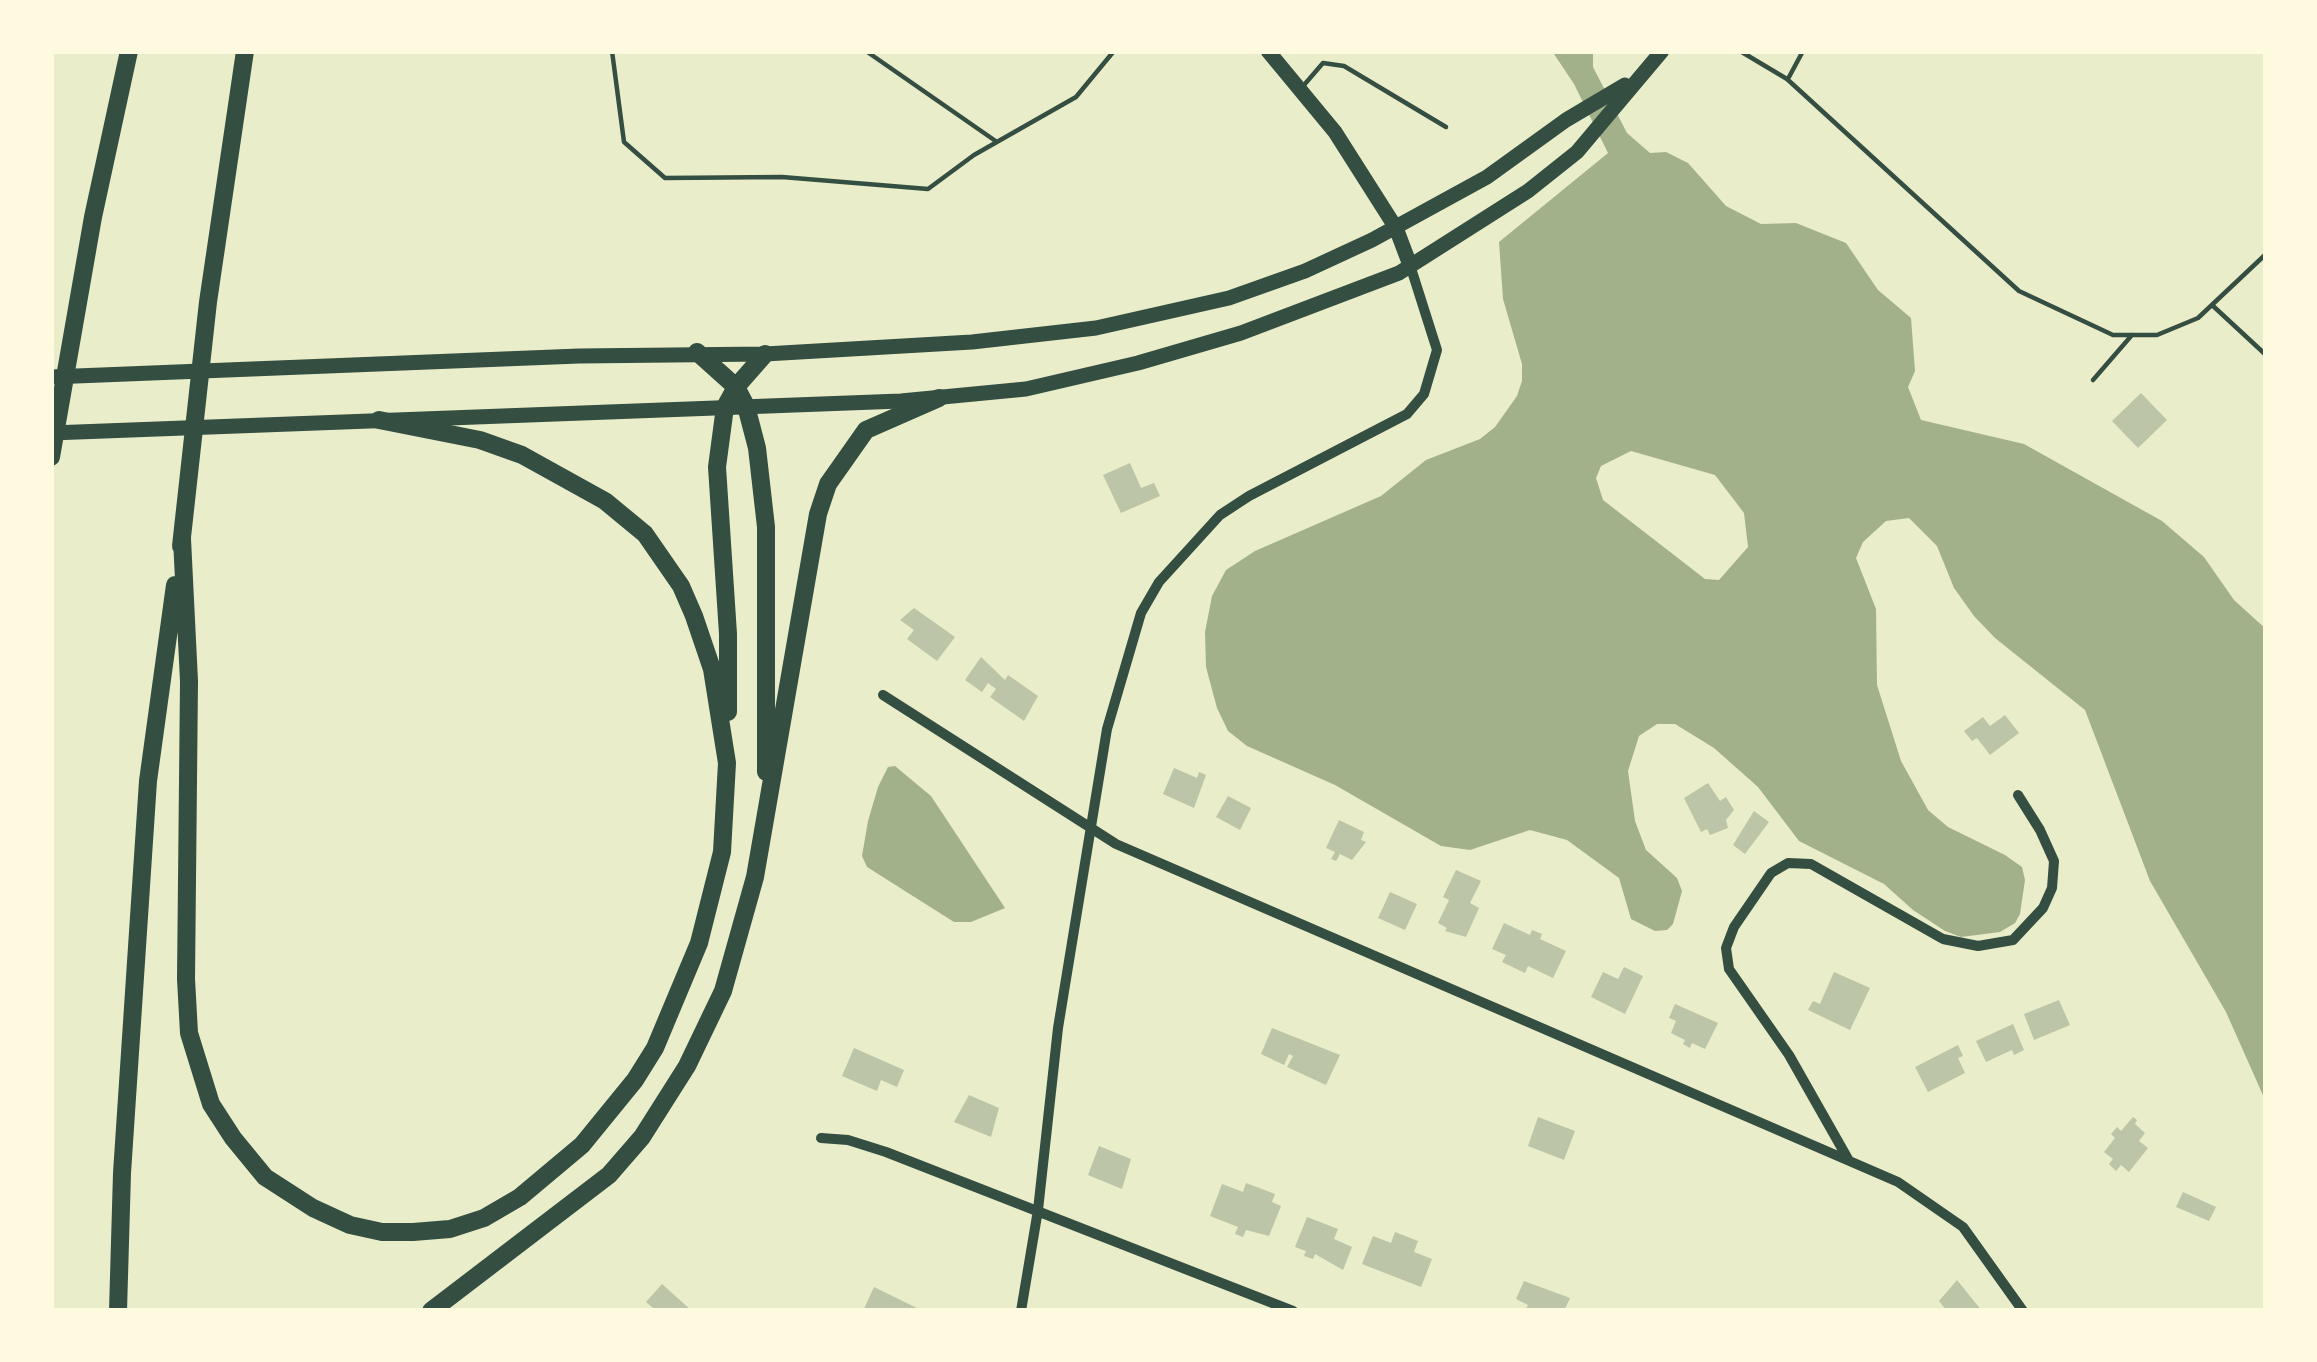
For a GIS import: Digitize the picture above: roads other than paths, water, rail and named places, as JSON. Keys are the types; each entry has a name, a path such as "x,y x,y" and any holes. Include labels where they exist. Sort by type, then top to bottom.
{"highway":[{"path":"51,457 129,51"},
{"path":"245,51 183,511 189,681 186,979 189,1034 212,1104 254,1167 279,1189 350,1225 382,1232 450,1229 484,1218 559,1166 610,1114 655,1048 699,943 722,852 728,634 717,467 724,407 765,354"},
{"path":"697,352 736,387 746,406 760,466 766,527 766,772 761,836"},
{"path":"431,1311 583,1197 642,1137 673,1091 714,1012 742,927 794,665 818,514 828,484 866,430 939,398"},
{"path":"379,420 480,440 522,455 605,500 636,525 681,586 694,616 712,669 727,763"},
{"path":"118,1311 122,1173 148,781 182,539"}],"main road":[{"path":"1268,51 1335,132 1396,228 1410,266"},
{"path":"51,433 939,398 1026,388 1138,363 1258,326 1410,266 1528,191 1576,152 1662,51"},
{"path":"51,377 697,352 765,354 972,342 1096,328 1229,298 1305,271 1487,177 1566,120 1639,77"}],"street":[{"path":"1021,1311 1038,1210 1058,1028 1092,828 1112,712 1141,613 1160,582 1220,515 1407,414 1424,394 1437,350 1410,266"},
{"path":"883,694 1116,844 1914,1190 1963,1227 2023,1311"},
{"path":"1848,1160 1789,1055 1729,969 1726,948 1734,927 1771,873 1788,863 1811,864 1943,939 1978,946 2013,940 2043,908 2052,888 2054,861 2018,796"},
{"path":"820,1138 848,1139 1293,1311"}],"lane":[{"path":"612,51 624,142 665,178 782,177 928,189 1076,97 1114,51"},
{"path":"866,51 997,142"},
{"path":"1740,51 1787,79 2019,291 2113,335 2157,335 2198,318 2266,254"},
{"path":"1787,79 1804,51"},
{"path":"1300,89 1323,63 1344,66 1446,127"},
{"path":"2212,305 2266,355"},
{"path":"2093,380 2132,335"}]}
